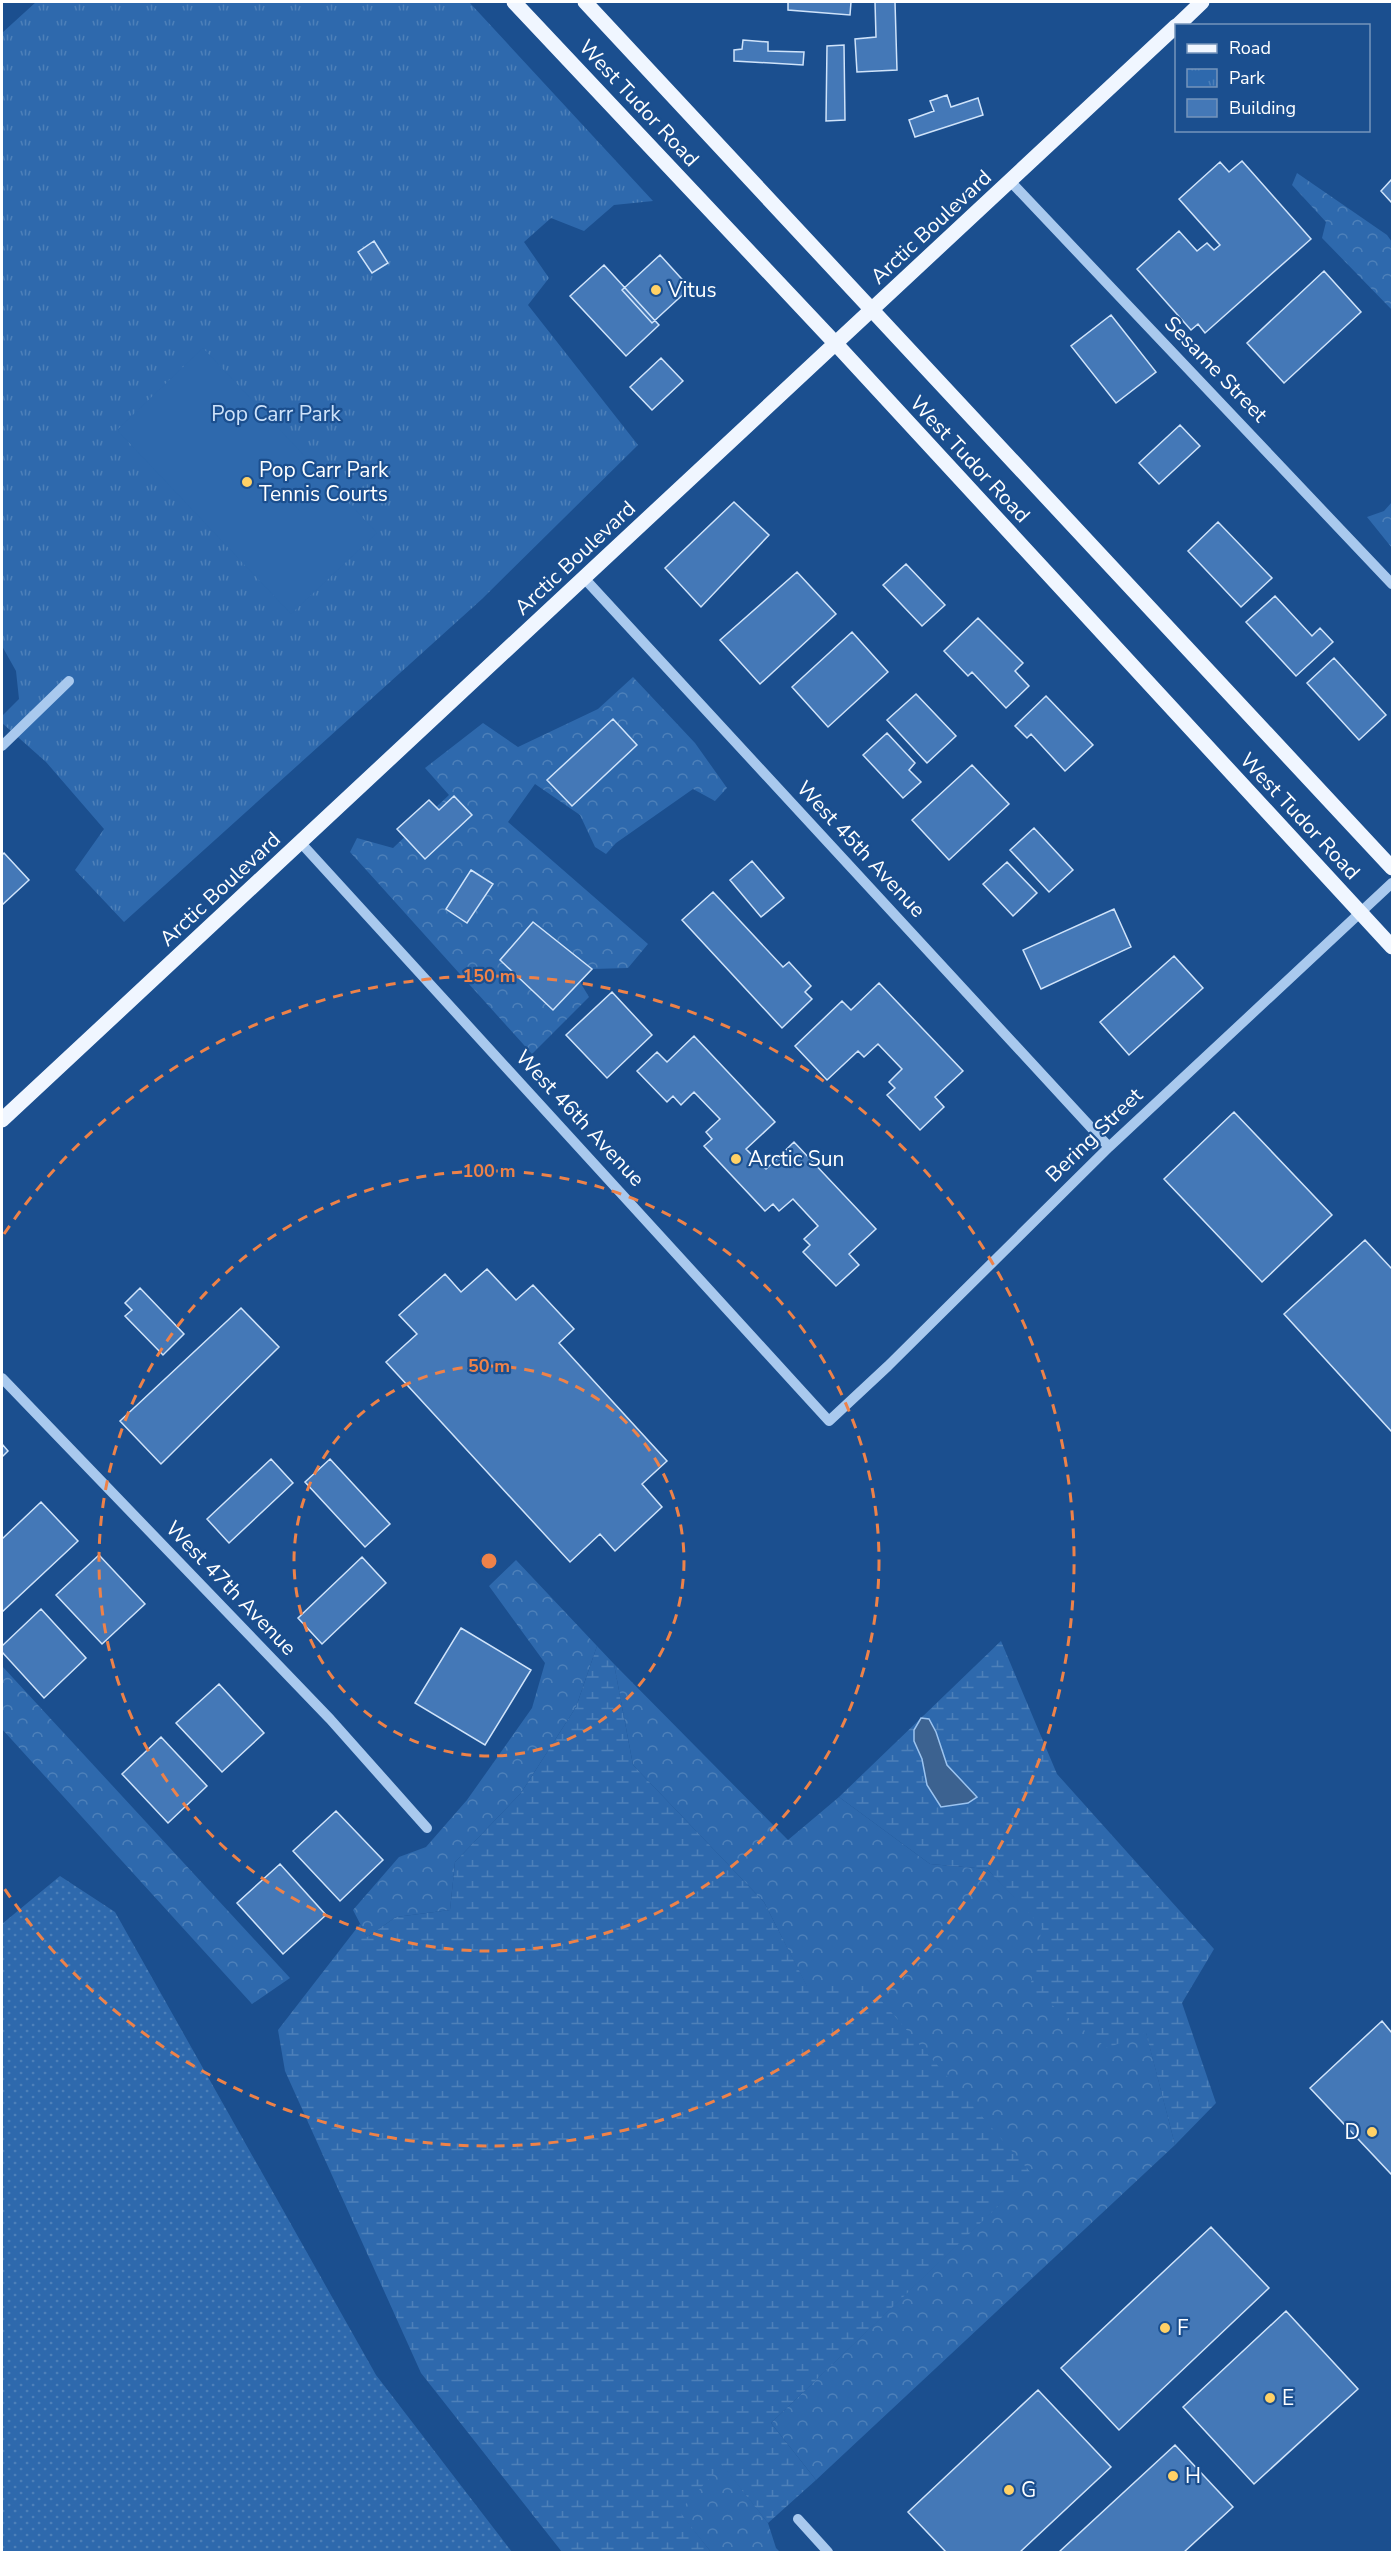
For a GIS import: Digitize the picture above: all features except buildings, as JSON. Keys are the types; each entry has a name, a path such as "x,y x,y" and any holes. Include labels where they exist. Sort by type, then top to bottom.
{"main road":[{"name":"West Tudor Road","path":"514,2 836,344 1392,947"},
{"name":"West Tudor Road","path":"585,2 1392,868"},
{"name":"Arctic Boulevard","path":"1179,24 1202,2"},
{"name":"Arctic Boulevard","path":"2,1120 1175,28"}],"street":[{"name":"Sesame Street","path":"1011,182 1392,584"},
{"name":"West 45th Avenue","path":"584,578 1109,1146"},
{"path":"2,746 69,681"},
{"name":"West 46th Avenue","path":"301,843 829,1421"},
{"name":"Bering Street","path":"829,1421 888,1366 1109,1146 1392,883"},
{"name":"West 47th Avenue","path":"2,1378 330,1719 428,1828"},
{"path":"798,2518 828,2553"}],"green space":[{"name":"Pop Carr Park","path":"36,2 469,2 653,201 614,205 584,231 551,218 524,242 549,278 528,305 638,445 482,599 124,922 75,870 104,829 46,762 2,723 2,716 19,699 16,671 2,646 2,33"},
{"path":"1297,173 1387,235 1392,242 1392,310 1322,238 1326,222 1292,185"},
{"name":"Pop Carr Park Tennis Courts","path":"203,348 377,533 291,614 117,430"},
{"path":"1392,502 1392,548 1367,517 1384,511"},
{"path":"633,677 695,743 727,788 715,801 693,789 616,843 606,854 595,847 580,815 535,784 508,822 648,944 628,968 592,969 580,982 589,997 532,1054 350,852 357,838 393,848 449,795 425,768 483,723 518,747 598,709"},
{"path":"516,1560 597,1646 576,1707 521,1793 455,1862 450,1910 396,1917 367,1937 353,1910 399,1857 426,1847 467,1800 532,1708 545,1663 489,1586"},
{"path":"1001,1641 1057,1774 1214,1949 1182,2003 1216,2103 1175,2145 1146,2033 1107,2048 1030,1988 1042,1927 987,1869 930,1864 839,1797"},
{"path":"597,1646 614,1664 633,1765 764,1902 807,1986 865,1982 1032,2174 771,2423 816,2480 768,2523 722,2465 679,2511 711,2552 562,2552 421,2373 285,2071 278,2030 360,1924 367,1937 396,1917 450,1910 455,1862 521,1793 576,1707"},
{"path":"614,1664 788,1840 839,1797 930,1864 987,1869 1146,2032 1175,2145 816,2480 771,2423 1031,2174 807,1987 764,1902 633,1765"},
{"path":"2,1666 290,1978 252,2004 2,1729"},
{"path":"60,1876 115,1912 376,2375 512,2552 2,2552 2,1924"},
{"path":"722,2464 768,2523 776,2548 780,2552 711,2552 678,2511"}],"shaded area":[{"path":"921,1718 929,1719 947,1765 977,1797 968,1803 941,1807 927,1785 922,1759 914,1741 914,1730"}],"place":[{"name":"Vitus","path":"656,290"},
{"name":"Pop Carr Park Tennis Courts","path":"247,482"},
{"name":"Arctic Sun","path":"736,1159"},
{"name":"D","path":"1372,2132"},
{"name":"F","path":"1165,2328"},
{"name":"E","path":"1270,2398"},
{"name":"H","path":"1173,2476"},
{"name":"G","path":"1009,2490"}]}
